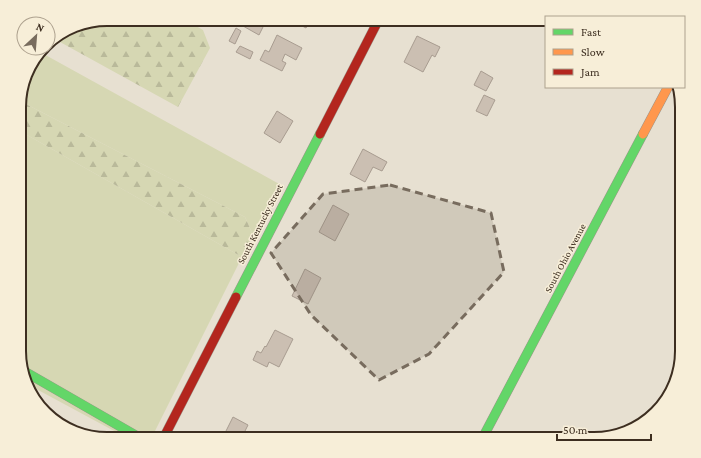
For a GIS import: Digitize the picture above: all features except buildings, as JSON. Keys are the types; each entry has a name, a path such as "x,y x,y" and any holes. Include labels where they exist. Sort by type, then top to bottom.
{"street":[{"name":"South Kentucky Street","path":"167,432 375,26"},
{"name":"South Ohio Avenue","path":"486,432 667,88"},
{"path":"30,374 130,432"}],"highlighted area":[{"path":"390,185 491,213 504,272 429,354 379,380 311,315 271,253 323,194"}],"green space":[{"path":"102,26 196,26 203,30 210,48 178,107 60,42 81,30"},
{"path":"44,56 47,56 281,185 253,235 245,217 26,104 30,81"},
{"path":"26,104 245,217 253,235 242,257 26,134"},
{"path":"26,134 242,257 154,432 116,432 35,388 32,382 26,351"}],"traffic: fast":[{"path":"236,297 320,134"},
{"path":"486,432 643,134"},
{"path":"30,374 130,432"}],"traffic: slow":[{"path":"643,134 667,88"}],"traffic: jam":[{"path":"320,134 375,26"},
{"path":"167,432 236,297"}]}
